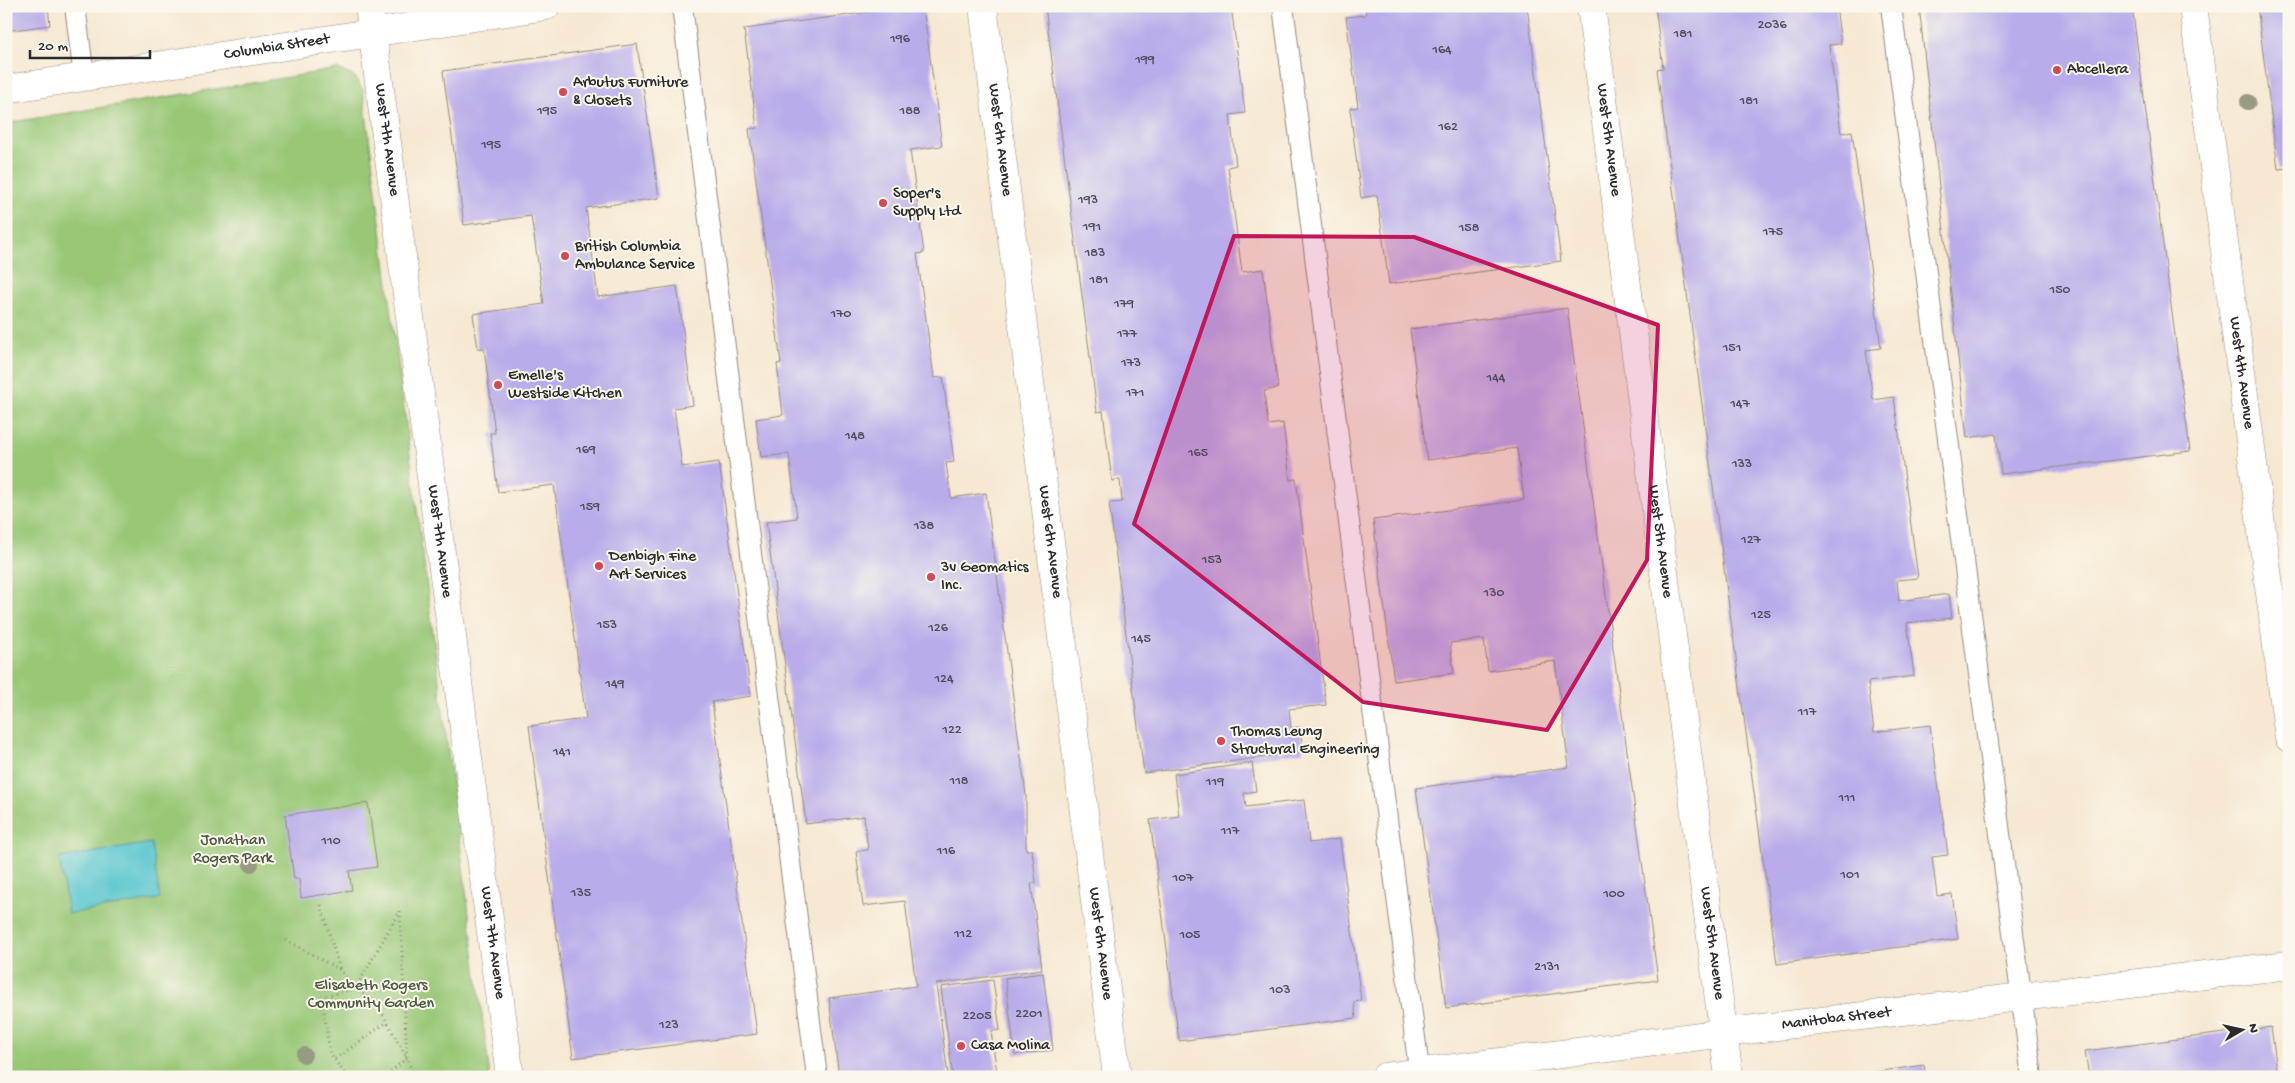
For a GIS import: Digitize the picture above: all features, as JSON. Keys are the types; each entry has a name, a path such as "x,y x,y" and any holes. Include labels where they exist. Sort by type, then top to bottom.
{"street":[{"name":"West 7th Avenue","path":"369,6 510,1077"},
{"name":"Columbia Street","path":"6,88 546,6"},
{"name":"West 6th Avenue","path":"983,6 1117,1077"},
{"name":"West 5th Avenue","path":"1590,6 1728,1077"},
{"name":"West 4th Avenue","path":"2193,6 2289,738"},
{"name":"Manitoba Street","path":"1385,1077 1420,1074 1723,1033 2289,965"}],"lane":[{"path":"75,6 84,77"},
{"path":"682,6 817,1077"},
{"path":"1283,6 1420,1074"},
{"path":"1891,6 2032,1077"}],"path":[{"path":"321,904 340,970 355,989 376,1002 407,1058 414,1077"},
{"path":"347,1077 330,1052 322,996 355,989 400,911 407,1058"},
{"path":"286,940 340,970"},
{"path":"376,1002 405,1001"},
{"path":"335,1059 387,1022"},
{"path":"385,1077 407,1058"}],"highlighted area":[{"path":"1234,236 1414,237 1658,325 1647,560 1547,730 1363,702 1134,524"}],"green space":[{"name":"Jonathan Rogers Park","path":"338,69 355,77 363,90 490,1077 6,1077 6,123"}],"water":[{"path":"151,843 160,899 68,914 59,858"}],"building":[{"path":"6,6 48,6 50,25 6,31"},
{"path":"923,6 942,146 910,150 924,253 917,254 934,378 943,377 954,462 946,463 951,498 986,493 1026,795 1026,850 1032,850 1036,883 1031,883 1042,969 936,984 948,1075 932,1077 839,1077 829,998 916,986 905,901 863,906 856,851 868,850 864,816 806,824 766,522 797,518 789,454 761,457 756,419 783,415 777,364 781,363 749,129 757,128 744,29"},
{"path":"1045,6 1231,6 1245,113 1230,115 1236,165 1228,167 1242,272 1263,269 1278,388 1264,391 1268,425 1283,423 1290,480 1296,479 1326,705 1289,709 1291,728 1300,727 1303,752 1144,773 1109,503 1122,502 1120,480 1112,481 1103,411 1097,412"},
{"path":"1365,6 1527,6 1561,261 1389,284 1377,195 1361,198 1350,108 1358,107 1346,17 1366,15"},
{"path":"1655,6 1836,6 1841,44 1829,45 1841,133 1852,131 1881,348 1866,350 1873,400 1894,397 1918,578 1897,580 1899,601 1949,594 1952,618 1907,623 1914,676 1868,682 1874,732 1930,725 1948,855 1932,857 1937,896 1952,894 1958,939 1777,964 1657,69 1663,68"},
{"path":"1919,6 2132,6 2190,451 2001,474 1996,434 1967,438"},
{"path":"2257,6 2289,6 2289,168 2278,169"},
{"path":"637,44 659,198 586,208 598,297 677,286 693,405 674,408 682,467 719,462 751,696 712,702 757,1034 573,1058 529,726 586,719 554,485 498,492 490,433 495,433 484,348 478,349 473,314 544,304 531,216 464,225 443,71"},
{"path":"1567,308 1658,980 1446,1008 1416,788 1569,767 1555,661 1488,671 1484,639 1450,643 1454,673 1394,681 1373,520 1524,500 1517,448 1427,460 1410,329"},
{"path":"1252,763 1256,791 1244,793 1246,807 1304,800 1309,843 1340,839 1361,1001 1354,1002 1356,1018 1179,1041 1150,820 1179,816 1174,774"},
{"path":"368,803 377,867 349,871 352,890 301,898 299,879 294,879 285,815"},
{"path":"1043,973 1053,1050 1015,1055 1005,978"},
{"path":"993,980 1000,1030 991,1031 997,1073 953,1077 941,987"},
{"path":"2271,1027 2278,1077 2089,1077 2085,1051"},
{"path":"1924,1065 1926,1077 1847,1077 1847,1076"}],"place":[{"name":"Abcellera","path":"2057,70"},
{"name":"Arbutus Furniture & Closets","path":"563,92"},
{"name":"Soper's Supply Ltd","path":"883,203"},
{"name":"British Columbia Ambulance Service","path":"565,256"},
{"name":"Emelle's Westside Kitchen","path":"498,385"},
{"name":"Denbigh Fine Art Services","path":"599,566"},
{"name":"3v Geomatics Inc.","path":"931,577"},
{"name":"Thomas Leung Structural Engineering","path":"1221,741"},
{"name":"Casa Molina","path":"961,1046"}],"park label":[{"name":"Elisabeth Rogers Community Garden","path":"371,995"}]}
